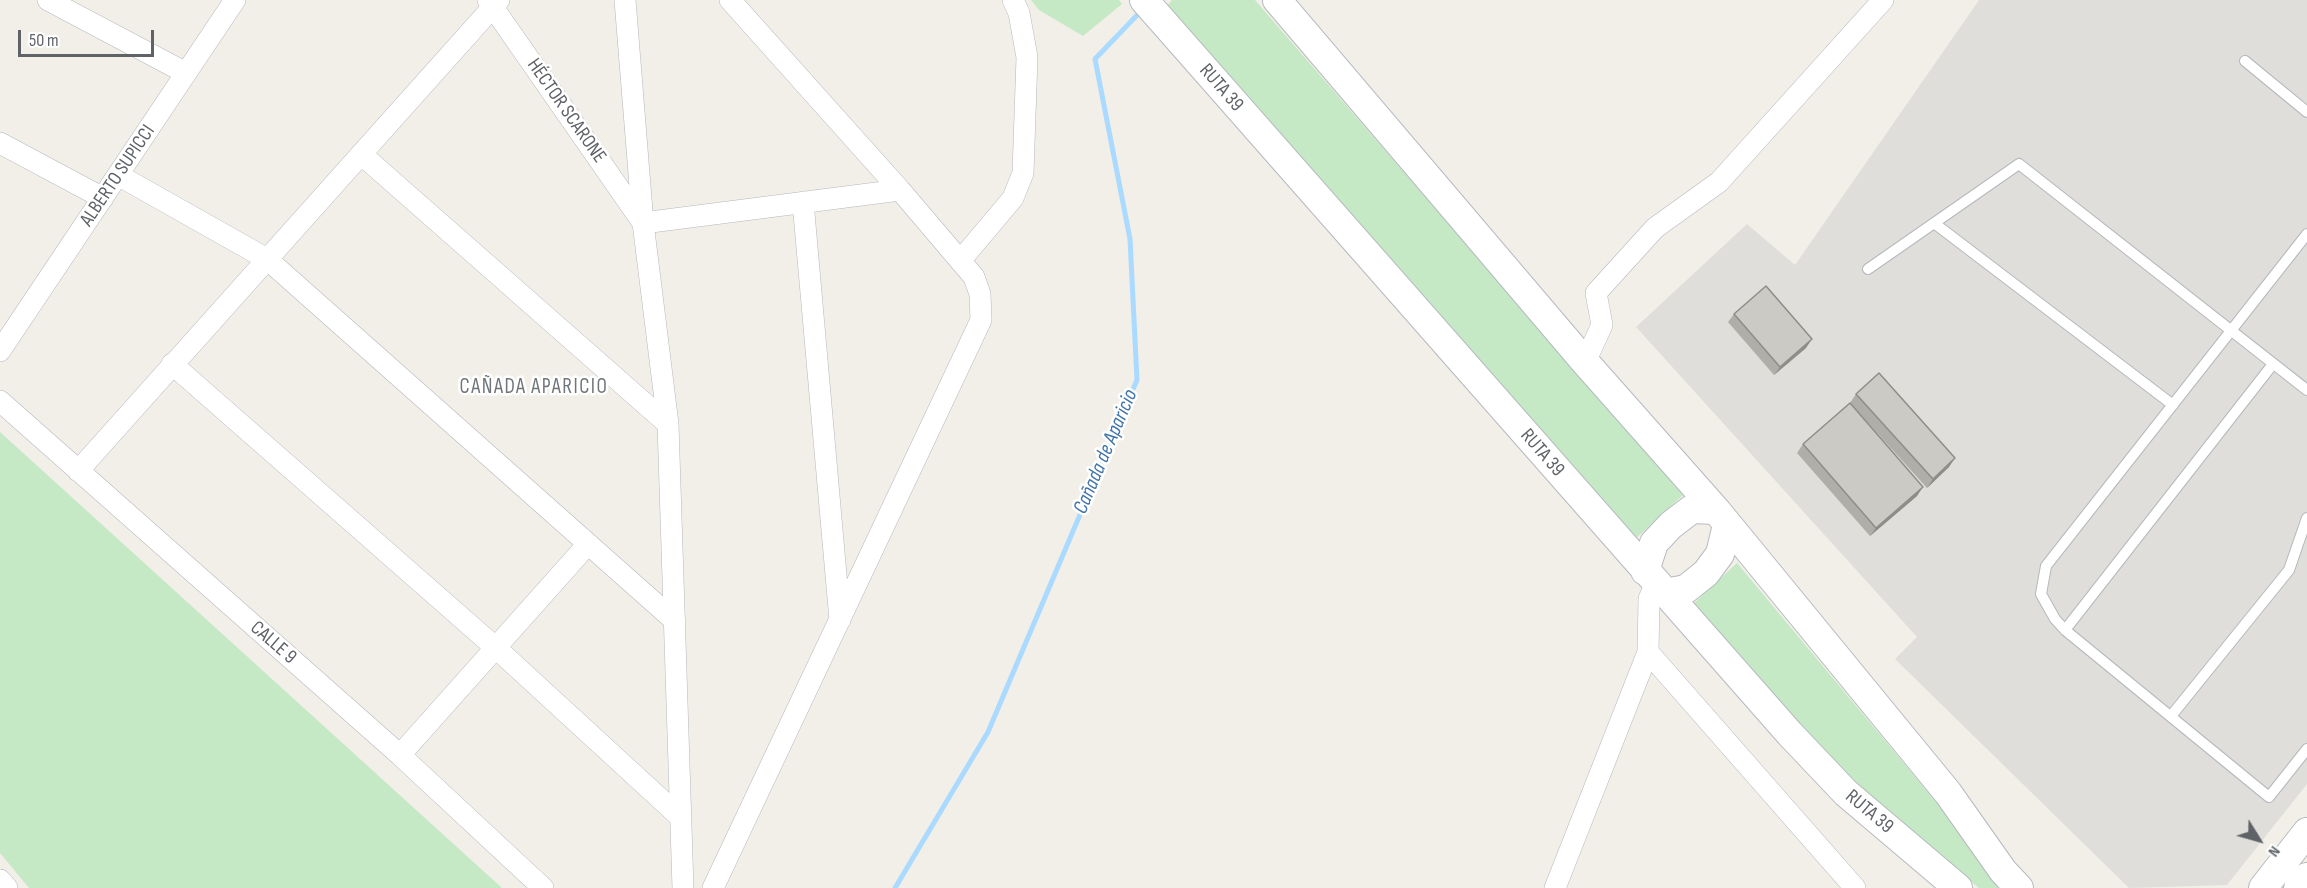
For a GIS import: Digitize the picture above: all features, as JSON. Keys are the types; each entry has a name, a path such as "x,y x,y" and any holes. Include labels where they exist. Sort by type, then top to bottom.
{"main road":[{"name":"RUTA 39","path":"1144,0 1655,582 1846,793 1958,888"},
{"path":"1277,0 1585,362 1721,517 1948,793 2003,871 2019,888"},
{"path":"1692,509 1721,517 1720,554 1706,573 1686,589 1655,582 1654,543 1671,525 1692,509"},
{"path":"2263,888 2307,832"},
{"path":"2298,888 2307,877"}],"street":[{"path":"49,0 186,73"},
{"name":"ALBERTO SUPICCI","path":"0,351 235,0"},
{"path":"625,0 643,224 668,424 683,888"},
{"path":"713,888 981,320 980,294 974,277 900,190 730,0"},
{"path":"960,261 1013,198 1023,173 1027,57 1019,13 1013,0"},
{"path":"1585,362 1602,325 1596,293 1655,228 1719,182 1883,0"},
{"path":"78,471 361,154 493,2"},
{"name":"HÉCTOR SCARONE","path":"493,2 643,224"},
{"path":"0,143 103,198"},
{"path":"361,154 668,424"},
{"path":"118,175 267,259 675,621"},
{"path":"643,224 900,190"},
{"path":"803,202 840,621"},
{"path":"172,364 496,648 679,816"},
{"name":"CALLE 9","path":"0,401 400,755 543,888"},
{"path":"400,755 588,544"},
{"path":"1555,888 1648,652 1649,599 1655,582"},
{"path":"1648,652 1855,888"},
{"path":"0,880 7,888"}],"lane":[{"path":"2245,61 2307,112"},
{"path":"1868,269 2019,164 2307,390"},
{"path":"1934,223 2173,405"},
{"path":"2307,234 2046,566 2041,594 2055,619 2065,630 2269,797 2307,749"},
{"path":"2065,630 2273,364"},
{"path":"2171,716 2289,570 2307,518"}],"shaded area":[{"path":"1979,0 2307,0 2307,784 2227,885 2129,888 1895,659 1917,637 1636,327 1747,224 1795,265"}],"green space":[{"path":"1031,0 1119,0 1122,4 1083,36 1039,10"},
{"path":"1172,0 1255,0 1683,495 1633,541 1167,6"},
{"path":"0,432 502,888 29,888 0,853"},
{"path":"1737,563 1971,844 2003,888 1979,888 1854,784 1690,607"}],"building":[{"path":"1766,286 1812,339 1780,367 1734,314"},
{"path":"1879,373 1955,458 1933,479 1856,394"},
{"path":"1850,403 1923,487 1876,528 1803,444"}],"waterway":[{"name":"Cañada de Aparicio","path":"895,888 988,732 1137,380 1130,239 1095,59 1142,10"}],"district":[{"name":"CAÑADA APARICIO","path":"534,388"}]}
